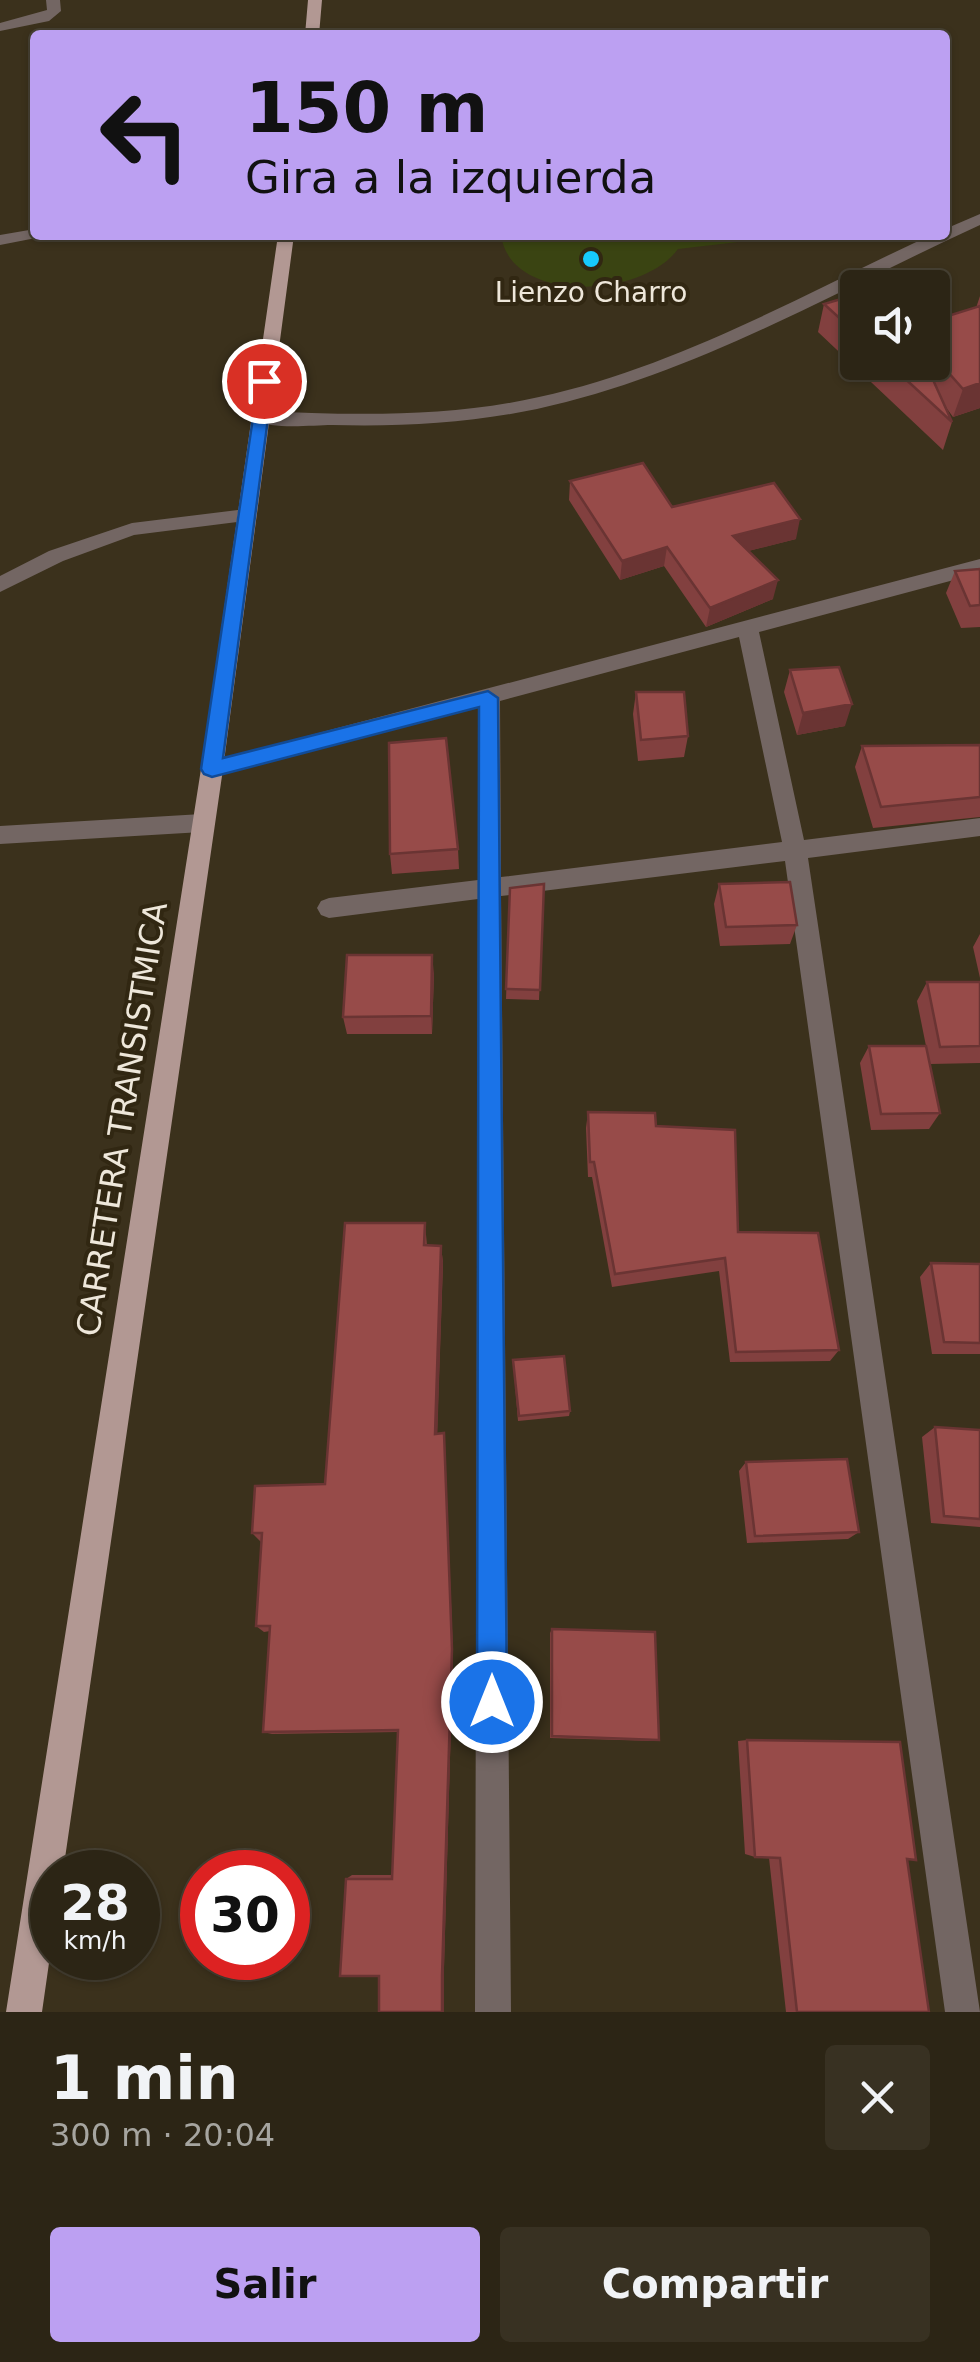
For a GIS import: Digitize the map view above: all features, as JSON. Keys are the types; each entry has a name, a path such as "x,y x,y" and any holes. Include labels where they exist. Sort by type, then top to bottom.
{"main road":[{"path":"312,30 315,0"},
{"name":"CARRETERA TRANSISTMICA","path":"24,2012 212,769 285,240"}],"street":[{"path":"0,28 44,18 54,10 54,0"},
{"path":"950,233 978,223"},
{"path":"0,240 30,235"},
{"path":"259,417 373,422 574,394 681,356 934,240"},
{"path":"0,585 56,556 132,529 246,515"},
{"path":"212,769 980,566"},
{"path":"748,628 794,851 963,2012"},
{"path":"488,698 493,2012"},
{"path":"0,835 202,823"},
{"path":"329,908 980,827"}],"green space":[{"name":"Lienzo Charro","path":"503,240 755,240 678,249 660,266 609,285 579,287 551,283 527,273 510,257"}],"building":[{"path":"840,299 840,319 824,304"},
{"path":"980,306 980,383 963,389 950,374 950,315"},
{"path":"906,380 933,380 952,422"},
{"path":"643,463 672,507 774,483 800,519 733,536 778,580 710,608 667,547 622,561 570,481"},
{"path":"980,569 980,605 970,606 955,571"},
{"path":"839,667 852,704 803,713 790,670"},
{"path":"636,692 684,692 688,736 641,740"},
{"path":"446,738 458,849 390,854 389,743"},
{"path":"980,745 980,797 881,807 862,746"},
{"path":"790,882 797,925 726,927 719,884"},
{"path":"544,884 540,990 506,989 510,888"},
{"path":"347,955 432,955 431,1016 343,1017"},
{"path":"927,982 980,982 980,1046 940,1047"},
{"path":"869,1046 926,1046 940,1113 881,1114"},
{"path":"588,1112 655,1113 656,1126 735,1130 738,1232 818,1233 839,1350 736,1352 725,1258 615,1274 594,1162 590,1162"},
{"path":"345,1223 425,1223 424,1245 441,1246 435,1434 444,1433 452,1649 442,2012 379,2012 379,1976 340,1976 346,1879 392,1879 398,1730 263,1732 270,1626 256,1626 262,1533 252,1533 255,1486 325,1484"},
{"path":"931,1263 980,1264 980,1343 944,1342"},
{"path":"564,1356 570,1411 519,1416 513,1360"},
{"path":"935,1427 980,1430 980,1519 944,1516"},
{"path":"847,1459 859,1532 755,1536 746,1462"},
{"path":"552,1629 655,1632 659,1740 552,1736"},
{"path":"747,1740 900,1742 916,1860 907,1859 929,2012 797,2012 780,1858 755,1857"}],"place":[{"name":"Lienzo Charro","path":"591,259"}],"route":[{"path":"264,381 212,769 488,698 492,1702"}]}
